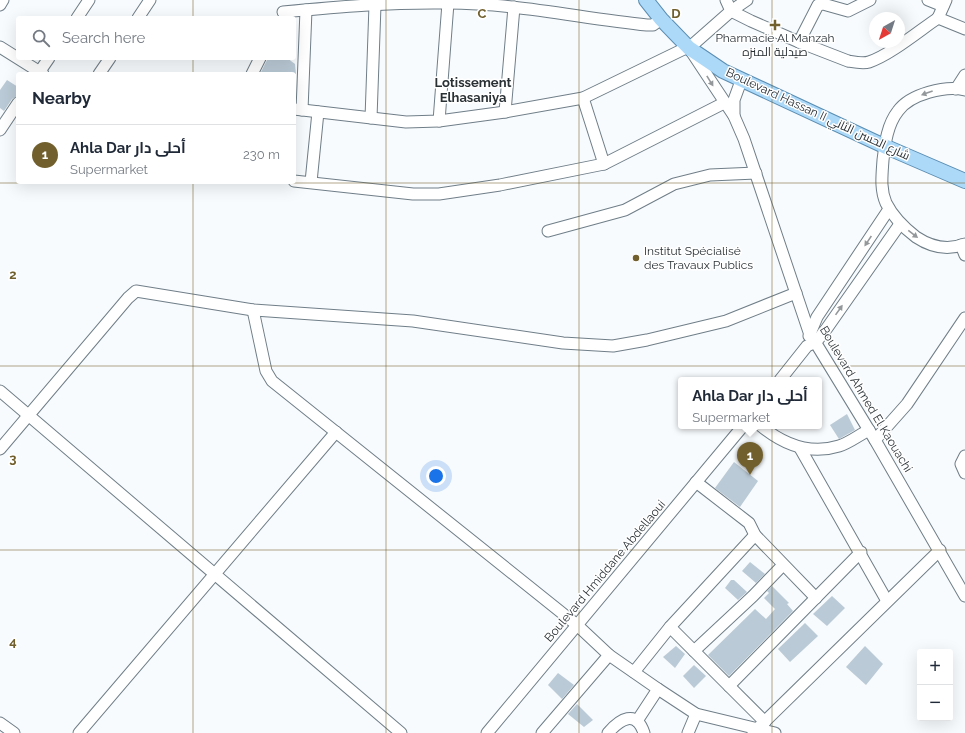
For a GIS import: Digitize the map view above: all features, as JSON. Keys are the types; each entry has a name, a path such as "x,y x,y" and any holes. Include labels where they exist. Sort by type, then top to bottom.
{"main road":[{"name":"Boulevard Hassan II شارع الحسن الثاني","path":"646,0 661,19 688,47 723,71 741,81 965,181"}],"street":[{"path":"0,5 4,0"},
{"path":"78,16 90,0"},
{"path":"139,16 150,0"},
{"path":"281,15 288,0"},
{"path":"726,0 731,11 771,31 848,61 868,62 882,56 938,18 944,3 928,0"},
{"path":"306,10 298,110 406,122 439,121 505,112 583,98 688,47 731,11 747,0"},
{"path":"799,42 818,4 848,11 870,0"},
{"path":"281,15 306,10 375,5 448,3 514,7 647,25 653,25 661,19"},
{"path":"439,121 448,3"},
{"path":"371,118 375,5"},
{"path":"505,112 514,7"},
{"path":"938,18 965,29"},
{"path":"0,47 16,57"},
{"name":"Boulevard Ahmed El Kaouachi","path":"688,47 734,116 756,173 809,332"},
{"path":"20,60 38,72"},
{"path":"41,72 48,60"},
{"path":"100,72 109,60"},
{"path":"253,72 259,60"},
{"path":"964,248 944,248 930,245 900,224 889,209 884,197 882,184 884,146 888,131 899,109 915,98 927,93 961,89 965,75"},
{"name":"Boulevard Ahmed El Kaouachi","path":"734,116 734,100 741,81"},
{"path":"583,98 604,164"},
{"path":"296,181 413,194 439,194 500,185 604,164 724,103"},
{"path":"0,130 16,107"},
{"path":"311,182 318,112"},
{"path":"548,230 625,210 674,184 710,175 756,173"},
{"path":"812,344 809,332 889,209"},
{"path":"783,377 812,344 900,224"},
{"path":"0,450 128,298 136,291 254,310 413,321 588,346 613,346 647,340 726,321 796,293"},
{"path":"254,310 269,376 336,432 577,625 610,655 658,690 696,714 754,731 775,733"},
{"path":"875,440 907,404 965,318"},
{"name":"Boulevard Ahmed El Kaouachi","path":"812,344 869,430 940,550 965,596"},
{"path":"0,390 401,733"},
{"name":"Boulevard Hmiddane Abdellaoui","path":"487,733 740,429"},
{"path":"765,429 800,448 824,449 839,446 869,430"},
{"path":"79,733 336,432"},
{"path":"800,448 861,552 887,601"},
{"path":"965,456 961,464 965,473"},
{"path":"696,482 749,523 754,535 816,598"},
{"path":"634,672 670,627 754,535"},
{"path":"754,731 765,722 940,550"},
{"path":"729,686 861,552"},
{"path":"694,651 783,565"},
{"path":"670,627 765,722"},
{"path":"542,733 610,655"},
{"path":"637,722 658,690"},
{"path":"688,733 696,714"},
{"path":"608,733 621,719 627,718 637,722 644,733"},
{"path":"0,723 14,733"}],"building":[{"path":"267,60 290,60 295,64 296,72 261,72"},
{"path":"7,80 16,86 16,97 12,99 4,111 0,108 0,90"},
{"path":"847,414 855,430 839,439 830,425"},
{"path":"734,462 758,481 740,507 715,488"},
{"path":"750,562 765,574 756,583 742,571"},
{"path":"731,580 734,580 747,592 738,600 725,588"},
{"path":"772,586 789,603 787,604 793,611 729,676 708,655 755,609 766,619 775,609 764,598 769,593 767,591"},
{"path":"832,596 845,608 827,626 813,614"},
{"path":"805,623 818,636 790,662 778,649"},
{"path":"676,646 685,654 675,668 663,657"},
{"path":"865,646 883,664 866,685 846,667"},
{"path":"694,665 706,676 694,688 683,676"},
{"path":"558,673 574,685 562,699 548,685"},
{"path":"577,704 593,720 584,727 568,714"}],"place":[{"name":"Pharmacie Al Manzah صيدلية المنزه","path":"775,25"},
{"name":"Institut Spécialisé des Travaux Publics","path":"636,258"},
{"name":"Ahla Dar أحلى دار","path":"750,475"}],"district":[{"name":"Lotissement Elhasaniya","path":"473,90"}]}
